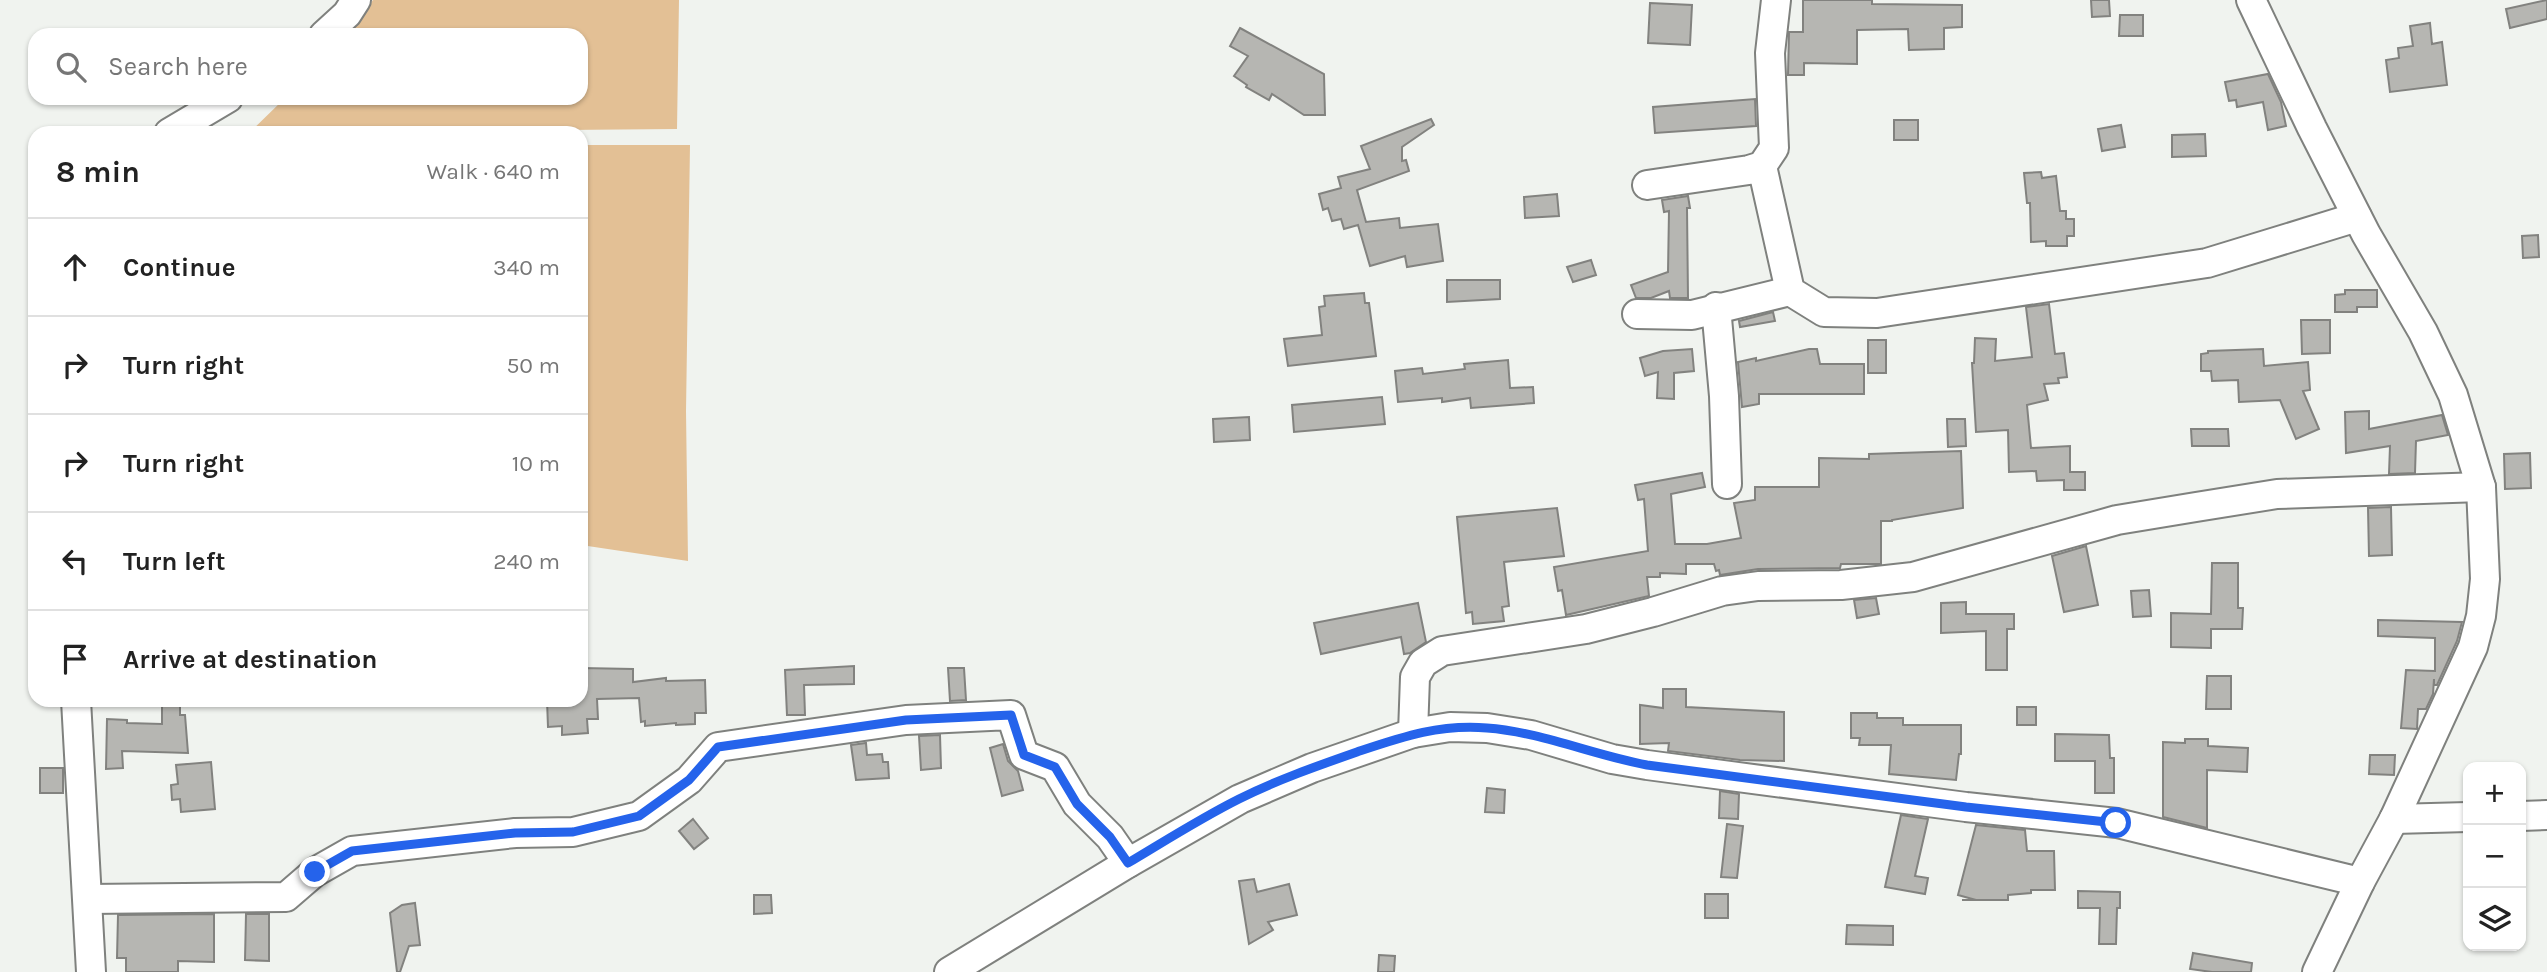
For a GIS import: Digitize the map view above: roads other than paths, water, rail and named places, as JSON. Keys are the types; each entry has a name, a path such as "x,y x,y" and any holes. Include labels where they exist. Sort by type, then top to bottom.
{"street":[{"path":"332,28 347,14 356,0"},
{"path":"1647,185 1762,166 1774,148 1770,52 1776,0"},
{"path":"2251,0 2357,217 2423,332 2453,395 2481,487 2485,579 2481,616 2473,647 2394,819 2317,972"},
{"path":"181,126 216,105"},
{"path":"1762,166 1790,291 1824,313 1877,313 2207,262 2357,217"},
{"path":"1637,313 1692,315 1790,291"},
{"path":"1716,307 1724,396 1727,484"},
{"path":"1413,733 1415,677 1423,663 1441,651 1586,629 1722,591 1758,586 1841,585 1913,577 2116,520 2277,494 2481,487"},
{"path":"76,707 91,972"},
{"path":"88,899 286,897 315,872 352,851 515,833 573,832 639,816 689,780 718,747 906,720 1011,715 1024,755 1055,767 1077,804 1110,837 1128,863"},
{"path":"949,972 1128,863 1240,799 1311,768 1413,733 1450,727 1488,728 1531,736 1612,759 1647,765 1966,807 2116,823 2360,882"},
{"path":"2526,816 2547,815"},
{"path":"2394,819 2463,817"}]}
